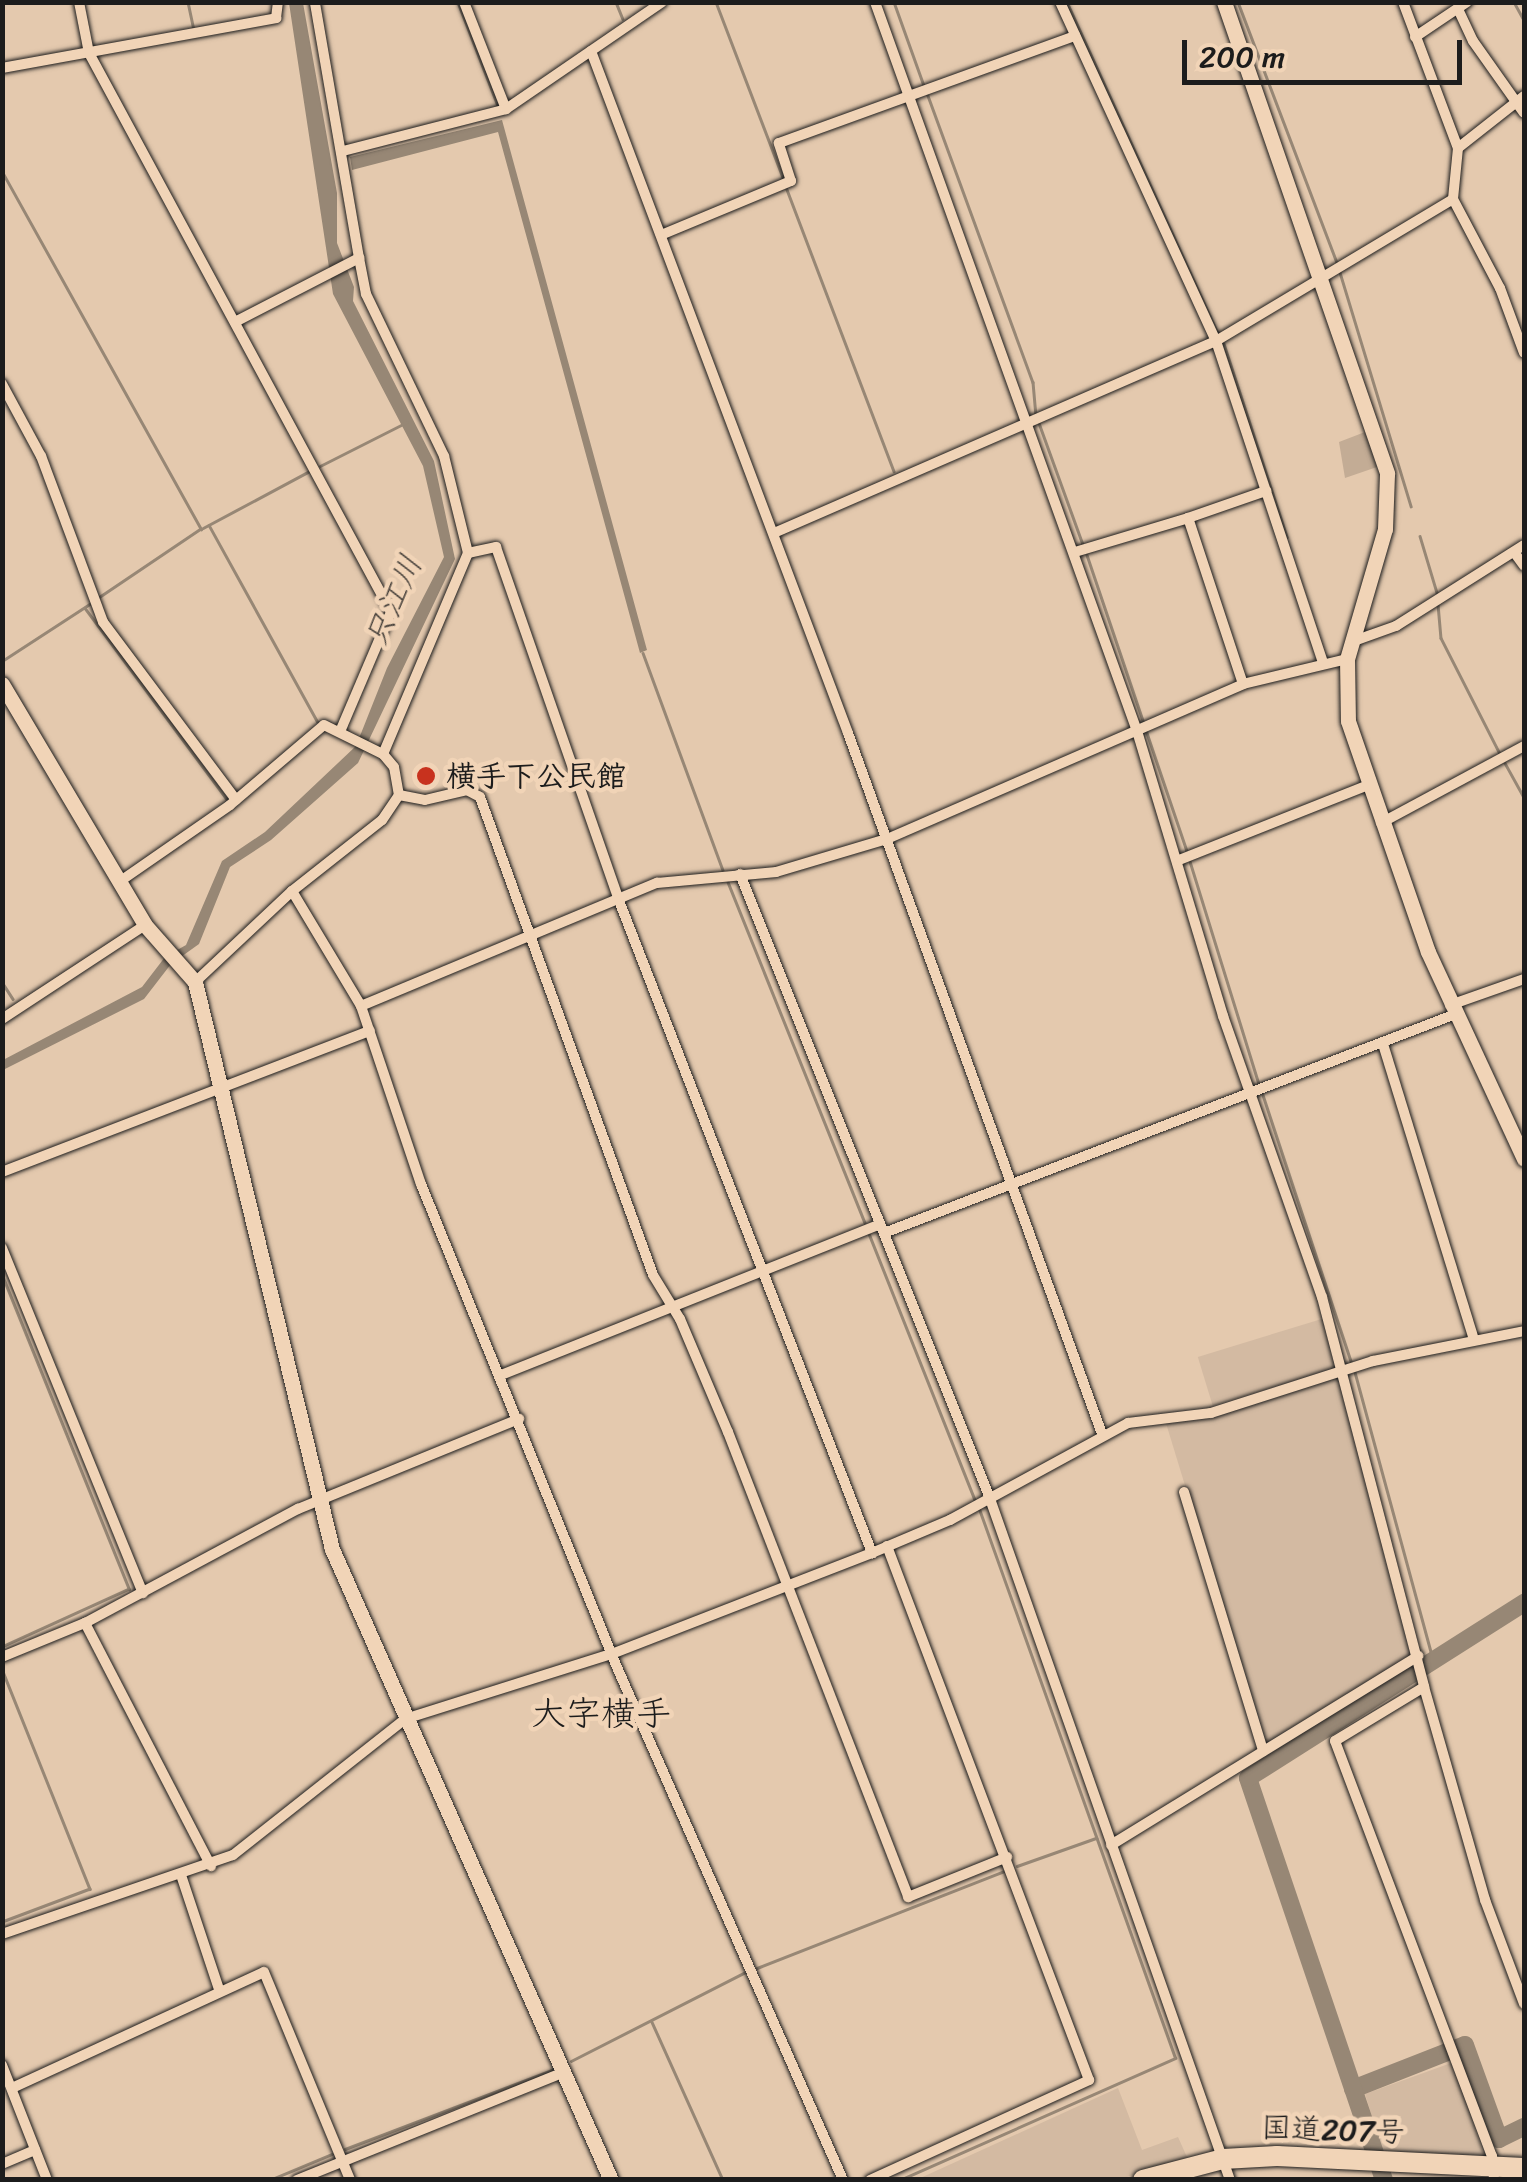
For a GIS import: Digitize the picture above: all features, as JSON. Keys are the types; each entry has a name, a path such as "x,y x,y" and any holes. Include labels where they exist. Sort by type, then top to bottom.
{"highway":[{"name":"国道207号","path":"1143,2180 1223,2158 1362,2160 1491,2173 1524,2168"}],"street":[{"path":"79,2 89,52 391,612 346,733"},
{"path":"2,68 276,18 278,2"},
{"path":"316,2 344,160 354,260 366,294 444,456 468,553 383,754"},
{"path":"464,2 502,111"},
{"path":"344,160 502,111 662,2"},
{"path":"875,2 1035,419 1081,550 1344,1370 1424,1687 1485,1900 1523,1998"},
{"path":"1060,2 1216,341 1323,663"},
{"path":"1224,2 1389,484 1385,529 1349,650 1348,721 1381,823 1451,1010 1524,1159"},
{"path":"1403,2 1458,148 1452,198 1500,288 1524,351"},
{"path":"1415,37 1462,6 1472,41 1520,99 1524,113"},
{"path":"661,235 785,184 779,142 1076,36"},
{"path":"591,50 887,839 1102,1434"},
{"path":"1458,148 1520,99"},
{"path":"774,533 1216,341 1452,198"},
{"path":"234,322 324,271 354,260"},
{"path":"2,384 40,456 104,622 236,800"},
{"path":"1081,550 1266,492"},
{"path":"1188,518 1243,684"},
{"path":"468,553 496,547 618,898 872,1552"},
{"path":"361,1006 529,932 657,883 812,864 887,839 1243,684 1323,663 1438,602 1520,548 1524,566"},
{"path":"2,684 144,925 195,982 318,1500 405,1719 611,2180"},
{"path":"119,882 236,800 324,725 383,754 394,767 399,795 382,820 292,891 195,982"},
{"path":"1381,823 1524,746"},
{"path":"1180,860 1368,784"},
{"path":"399,795 425,800 477,794 653,1275 671,1302 790,1585 803,1640 908,1898 1007,1857"},
{"path":"738,874 879,1228 1111,1846 1230,2180"},
{"path":"292,891 361,1006 421,1184 614,1653 843,2180"},
{"path":"2,1019 144,925"},
{"path":"501,1375 671,1302 861,1231 1011,1185 1253,1095 1383,1044 1524,979"},
{"path":"2,1172 370,1031"},
{"path":"1383,1044 1474,1340"},
{"path":"2,1248 142,1592"},
{"path":"2,1934 211,1866 266,1834 405,1719 614,1653 887,1546 981,1501 1102,1434 1146,1417 1211,1413 1357,1365 1524,1331"},
{"path":"2,1657 85,1623 318,1500 519,1419"},
{"path":"1184,1492 1263,1751"},
{"path":"870,2180 1089,2080 887,1546"},
{"path":"85,1623 211,1866"},
{"path":"1111,1846 1418,1656"},
{"path":"1424,1687 1335,1741 1492,2156 1491,2173"},
{"path":"182,1878 220,1992"},
{"path":"12,2088 264,1972 350,2180"},
{"path":"2,2065 48,2180"},
{"path":"296,2180 564,2072"},
{"path":"2,2164 36,2150"}],"shaded area":[{"path":"289,3 303,3 337,193 337,243 354,287 353,301 434,461 455,559 358,763 271,840 230,867 199,944 171,964 144,999 3,1070 3,1060 142,987 165,957 186,945 222,861 265,832 356,746 387,668 444,557 423,466 333,294"},
{"path":"502,120 647,650 640,653 498,132 352,170 350,157"},
{"path":"1365,432 1377,467 1345,478 1339,442"},
{"path":"1325,1318 1340,1367 1213,1406 1198,1357"},
{"path":"1342,1376 1414,1654 1265,1747 1165,1420"},
{"path":"1454,2062 1484,2157 1383,2152 1365,2094"},
{"path":"1118,2088 1142,2150 1178,2137 1187,2157 1121,2179 916,2180"}],"waterway":[{"path":"188,2 193,26"},
{"path":"458,2 499,108"},
{"path":"616,2 623,19"},
{"path":"716,2 784,180"},
{"path":"894,2 924,86"},
{"path":"1067,2 1218,333"},
{"path":"1238,2 1337,262"},
{"path":"1514,2 1524,20"},
{"path":"927,93 1033,382 1036,416"},
{"path":"2,171 201,529 100,597"},
{"path":"786,187 894,471"},
{"path":"1339,269 1411,506"},
{"path":"1224,344 1287,537"},
{"path":"320,466 407,422"},
{"path":"1039,423 1084,547"},
{"path":"203,528 308,472"},
{"path":"209,525 317,721"},
{"path":"1420,536 1438,596"},
{"path":"1087,555 1144,723"},
{"path":"2,661 93,602"},
{"path":"1438,604 1441,638 1499,752"},
{"path":"85,608 226,798"},
{"path":"643,653 723,870"},
{"path":"1146,730 1187,851"},
{"path":"1505,763 1524,797"},
{"path":"1189,858 1259,1084"},
{"path":"728,882 865,1223"},
{"path":"2,982 13,999"},
{"path":"1262,1092 1352,1364"},
{"path":"868,1231 976,1502"},
{"path":"2,1274 129,1589 2,1647"},
{"path":"1355,1372 1434,1663"},
{"path":"900,2180 1175,2058 979,1509"},
{"path":"1384,2180 1248,1778 1524,1603"},
{"path":"2,1669 90,1889 2,1922"},
{"path":"1017,1866 1096,1838"},
{"path":"757,1968 1007,1870"},
{"path":"571,2061 744,1973"},
{"path":"652,2022 723,2180"},
{"path":"1353,2089 1465,2045 1499,2139 1524,2127"},
{"path":"345,2149 554,2069"},
{"path":"270,2180 332,2154"}],"place":[{"name":"横手下公民館","path":"426,776"}],"district":[{"name":"大字横手","path":"601,1713"}],"water label":[{"name":"只江川","path":"394,601"}]}
